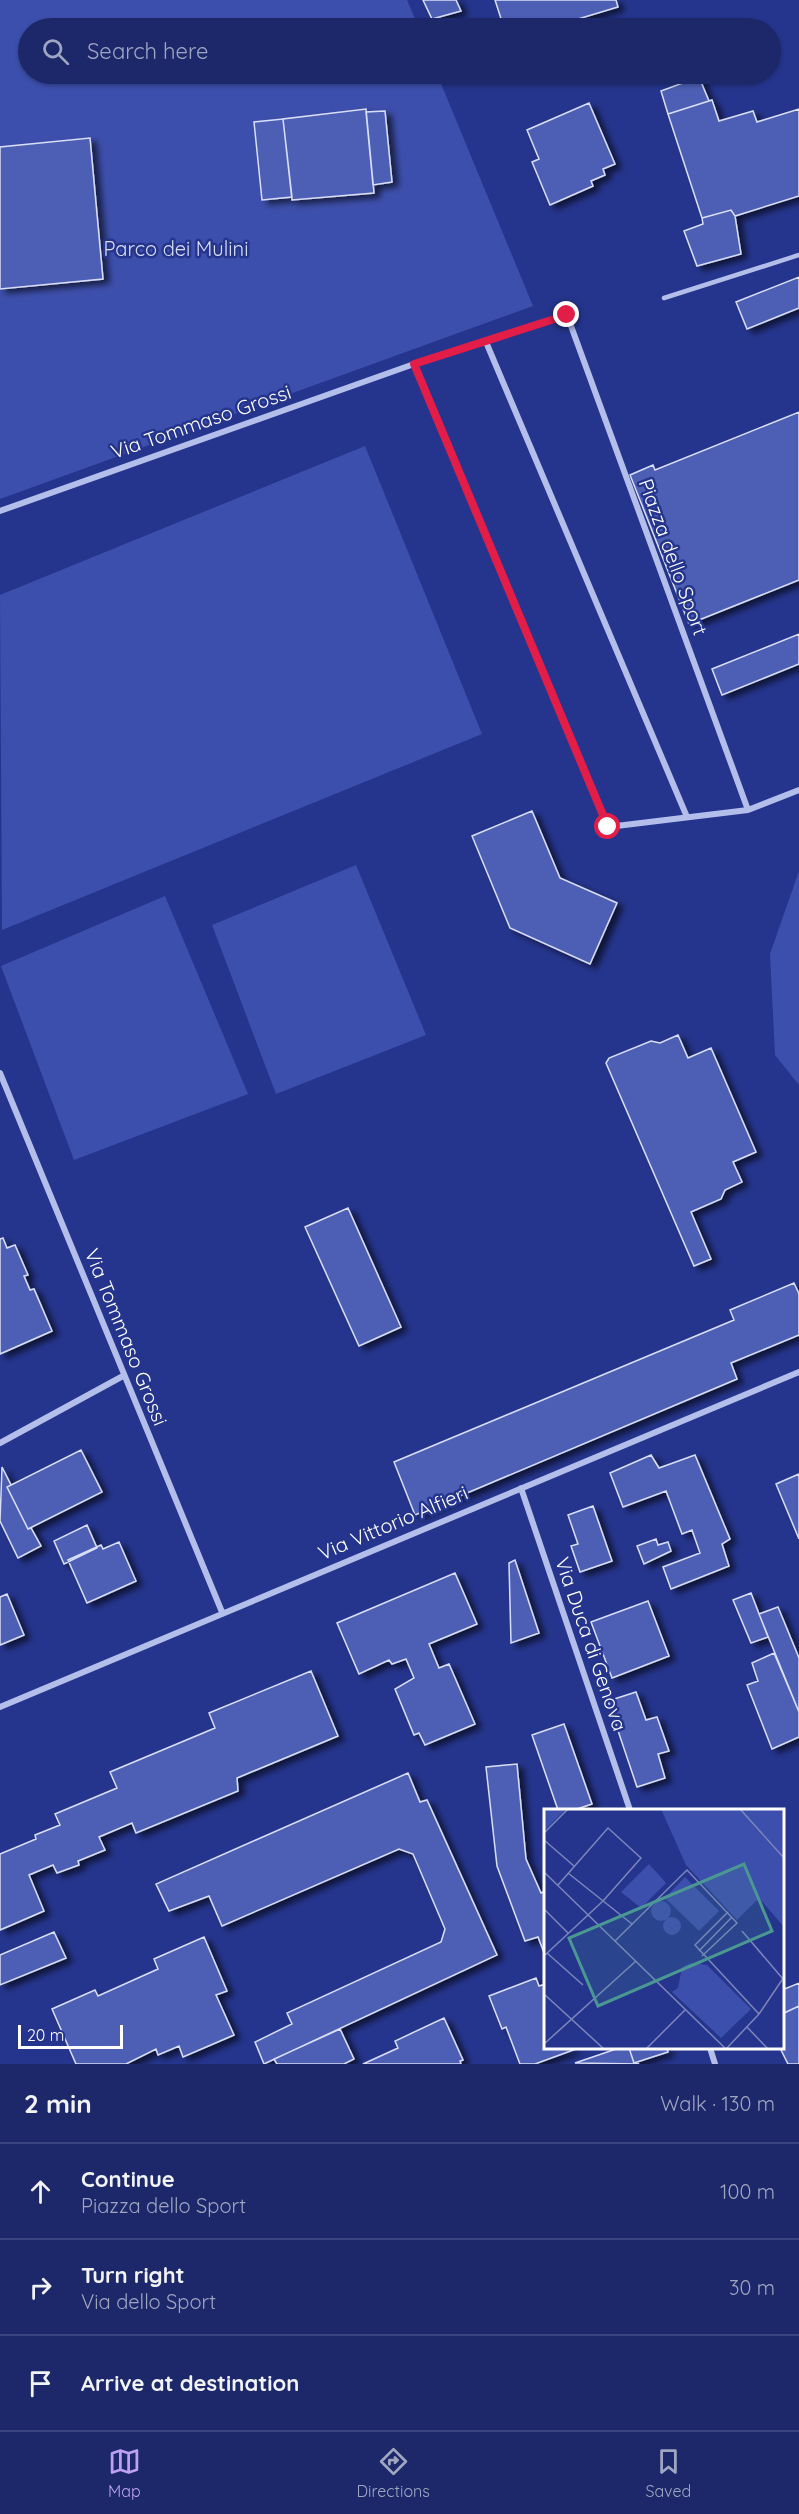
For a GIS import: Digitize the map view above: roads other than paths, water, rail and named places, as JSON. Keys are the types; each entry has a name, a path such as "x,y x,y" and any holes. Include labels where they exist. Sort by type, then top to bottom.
{"street":[{"name":"Via Tommaso Grossi","path":"0,511 414,364 567,315"},
{"name":"Piazza dello Sport","path":"567,315 748,810"},
{"path":"486,342 687,817"},
{"path":"414,364 608,827 748,810 799,790"},
{"name":"Via Tommaso Grossi","path":"0,1073 222,1612"},
{"name":"Via Vittorio Alfieri","path":"0,1707 799,1372"},
{"path":"0,1443 123,1376"},
{"name":"Via Duca di Genova","path":"521,1488 630,1809"},
{"path":"710,2049 715,2064"}],"lane":[{"path":"664,298 799,255"}],"park label":[{"name":"Parco dei Mulini","path":"176,249"}]}
